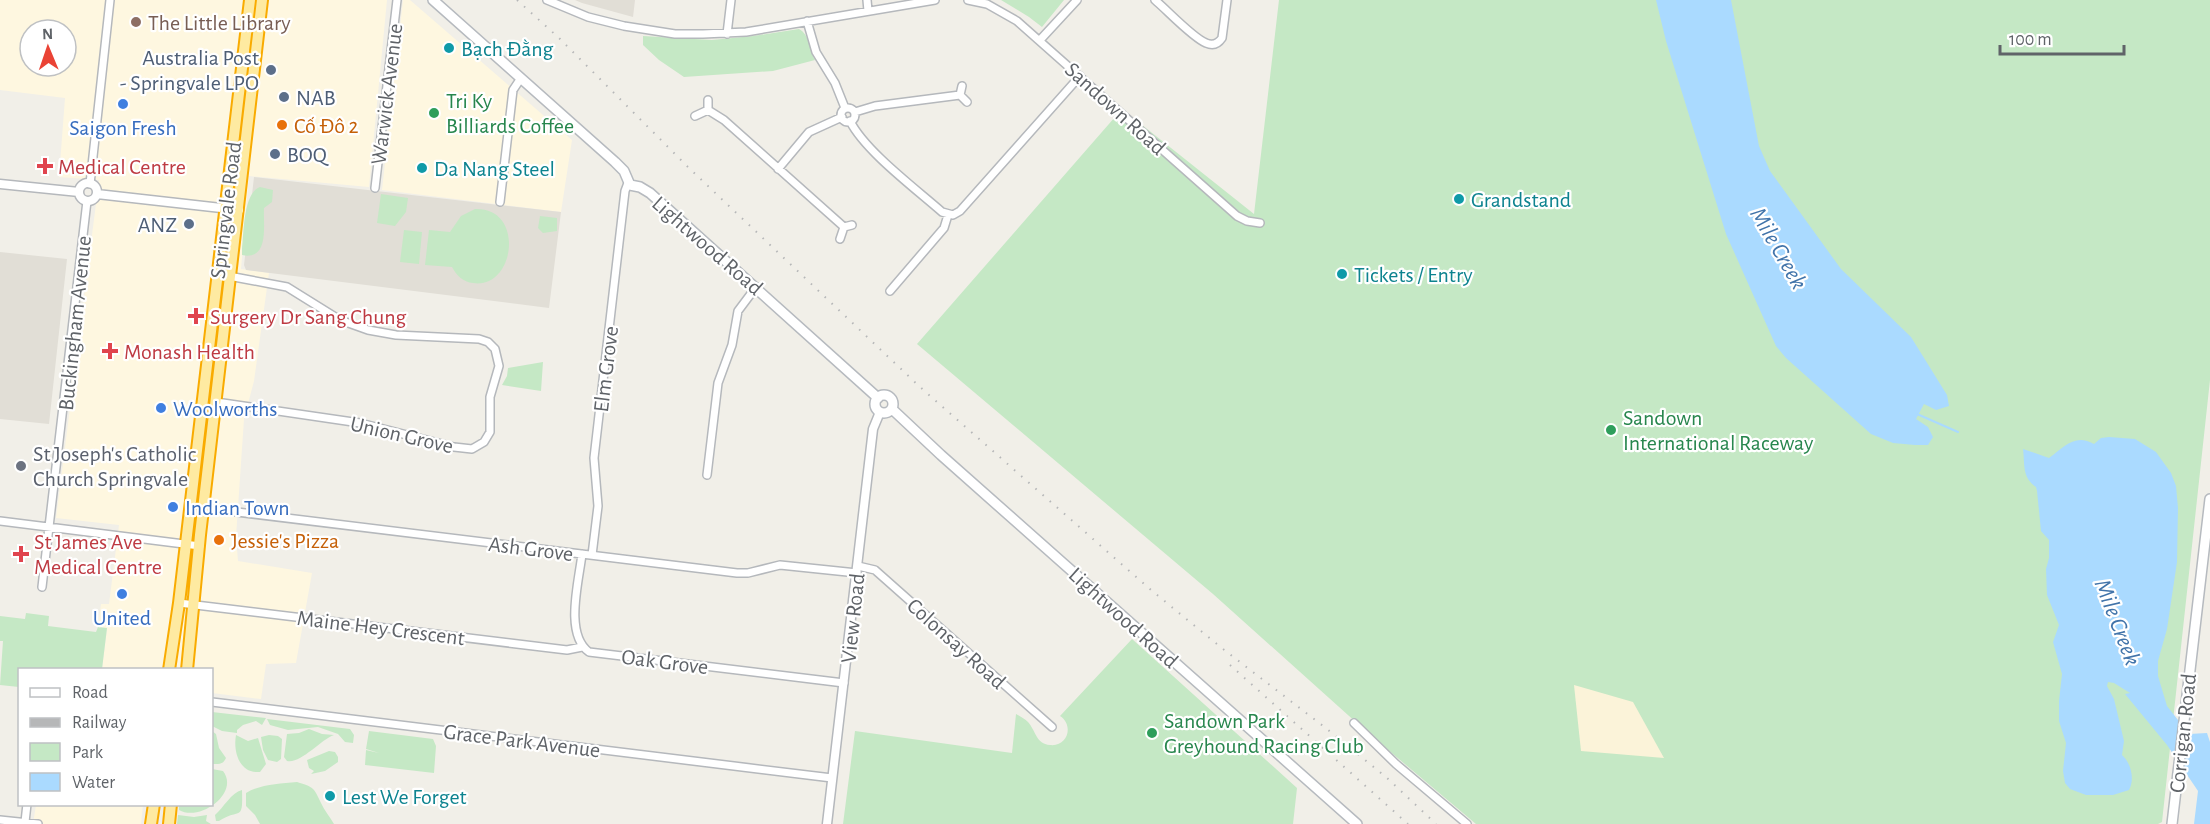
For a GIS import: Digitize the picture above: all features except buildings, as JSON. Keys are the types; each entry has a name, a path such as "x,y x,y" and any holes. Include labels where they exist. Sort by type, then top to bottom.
{"highway":[{"name":"Springvale Road","path":"169,668 179,603 250,0"},
{"name":"Springvale Road","path":"187,668 262,0"},
{"path":"151,824 154,806"},
{"path":"169,824 171,806"}],"main road":[{"name":"Lightwood Road","path":"438,2 615,162 624,171 628,183 650,193 878,398"},
{"path":"884,396 890,398 893,403 892,409 886,413 880,412 875,405 878,398 884,396"},
{"name":"Lightwood Road","path":"892,409 1358,824"},
{"name":"Corrigan Road","path":"2172,824 2210,505"}],"street":[{"path":"90,184 110,0"},
{"name":"Warwick Avenue","path":"375,188 397,0"},
{"path":"547,0 588,17 624,26 675,34 727,34 934,0"},
{"path":"727,34 731,0"},
{"path":"867,0 868,11"},
{"name":"Sandown Road","path":"968,0 987,4 1006,13 1040,40 1237,216 1247,221 1260,223"},
{"path":"1040,40 1077,0"},
{"path":"1155,0 1203,41 1212,45 1218,43 1222,38 1227,0"},
{"path":"807,21 817,56 835,82 845,108"},
{"path":"845,108 842,111 842,117 850,122 860,138 948,215 956,214 1080,76"},
{"path":"500,202 513,90 521,78"},
{"path":"960,95 962,86"},
{"path":"855,112 875,106 960,95"},
{"path":"960,95 967,102"},
{"path":"708,100 708,110"},
{"path":"845,108 852,108 855,112"},
{"path":"695,116 708,110"},
{"path":"708,110 724,120 844,227"},
{"path":"850,122 854,119 855,112"},
{"path":"778,169 809,132 842,117"},
{"name":"Elm Grove","path":"592,555 598,506 594,458 625,191 628,183"},
{"path":"0,184 79,192"},
{"path":"79,192 83,185 90,184 97,194"},
{"path":"79,192 82,199 87,201 94,199 97,194"},
{"path":"97,194 239,210"},
{"name":"Buckingham Avenue","path":"42,587 87,201"},
{"path":"890,291 944,228 948,215"},
{"path":"844,227 852,225"},
{"path":"840,239 844,227"},
{"name":"Union Grove","path":"216,402 364,424 454,447 472,448 482,444 490,432 490,397 499,366 495,349 482,340 396,335 368,330 340,320 287,287 218,274"},
{"path":"706,475 718,383 732,345 738,311 756,287"},
{"name":"View Road","path":"827,824 873,429 880,412"},
{"name":"Ash Grove","path":"204,508 742,574 780,565 857,569"},
{"path":"0,521 200,546"},
{"path":"582,554 574,623 582,646"},
{"name":"Colonsay Road","path":"857,569 875,570 1052,728"},
{"name":"Maine Hey Crescent","path":"179,603 567,650 582,646"},
{"name":"Oak Grove","path":"582,646 593,653 844,683"},
{"name":"Grace Park Avenue","path":"213,702 832,778"},
{"path":"1354,723 1387,755 1467,824"},
{"path":"25,822 27,806"},
{"path":"0,820 38,824"}],"shaded area":[{"path":"0,0 387,0 369,187 249,176 241,269 269,273 254,381 244,419 236,537 238,561 312,573 296,663 266,664 261,699 213,693 213,668 102,668 107,629 98,627 101,604 109,604 119,525 56,518 99,180 59,177 65,98 0,90"},
{"path":"403,0 410,0 572,140 561,212 382,190"},
{"path":"575,0 635,0 633,17 582,3"},
{"path":"254,177 561,212 549,308 246,270 244,265"},
{"path":"0,252 67,259 49,424 0,419"},
{"path":"36,806 143,806 141,824 33,824"}],"green space":[{"path":"1001,0 1064,0 1042,27"},
{"name":"Sandown International Raceway","path":"1279,0 2210,0 2210,380 2162,822 2158,824 1476,824 1368,733 1213,594 917,344 1122,109 1254,214"},
{"path":"799,29 807,39 815,60 773,71 684,77 659,60 643,45 643,36 712,40"},
{"path":"260,187 273,190 272,202 264,208 263,240 257,252 242,255 247,205 254,191"},
{"path":"381,194 408,198 406,212 395,226 377,223"},
{"path":"475,209 491,212 502,221 508,233 509,248 506,262 498,274 487,282 473,283 461,278 452,267 425,265 429,230 450,232 461,216"},
{"path":"540,216 557,218 557,231 543,233 538,228"},
{"path":"404,230 422,232 419,264 400,262"},
{"path":"543,362 541,391 502,385 508,368"},
{"path":"26,613 49,616 48,626 96,632 98,627 107,628 102,668 18,668 18,687 0,685 3,641 0,641 0,616 25,619"},
{"name":"Sandown Park Greyhound Racing Club","path":"1132,639 1297,788 1293,824 843,824 855,731 1012,753 1016,714 1028,722 1042,742 1056,745 1065,739 1068,730 1060,716"},
{"path":"213,712 266,718 262,725 256,721 243,725 237,733 222,731 213,726"},
{"path":"267,719 350,729 354,735 353,743 345,742 338,734 318,727 288,730 270,725"},
{"path":"309,729 322,734 334,735 298,759 287,761 284,757 287,734"},
{"path":"369,731 433,739 436,746 434,773 365,765 366,750 379,753 366,749"},
{"path":"213,732 216,734 219,748 226,758 220,764 213,764"},
{"path":"236,735 248,741 258,738 266,764 260,772 253,772 242,765 237,754"},
{"path":"269,735 282,739 281,759 277,762 268,760 263,750 261,737"},
{"path":"329,751 335,752 338,762 325,771 311,774 314,771 309,768 307,760"},
{"path":"213,769 223,771 227,779 222,796 213,804"},
{"path":"297,782 315,791 334,824 260,824 246,806 246,793 252,790"},
{"path":"242,790 241,811 216,821 215,815 231,797"},
{"path":"179,806 211,806 197,812 188,813 179,810"},
{"path":"178,815 194,817 207,815 206,821 211,824 177,824"}],"sand":[{"path":"1574,685 1633,702 1664,758 1581,751"}],"water":[{"path":"1656,0 1731,0 1759,146 1770,171 1841,269 1911,337 1947,395 1949,406 1936,410 1924,404 1916,419 1928,427 1933,437 1928,445 1893,443 1871,434 1786,358 1776,346 1726,234 1666,41"},
{"path":"2101,438 2135,439 2156,452 2171,473 2176,486 2177,562 2167,629 2158,661 2158,676 2167,706 2189,734 2207,733 2210,742 2210,824 2194,824 2198,791 2167,745 2125,694 2130,693 2114,683 2108,682 2107,686 2114,699 2124,741 2122,755 2131,771 2131,786 2129,790 2113,795 2086,795 2070,789 2065,783 2063,771 2066,743 2059,721 2062,674 2053,642 2059,625 2047,595 2046,569 2049,558 2049,540 2041,531 2037,491 2026,475 2023,449 2049,458 2075,441 2081,440 2094,444"}],"waterway":[{"name":"Mile Creek","path":"1917,414 1958,432"}],"railway":[{"path":"517,0 559,38 690,169 920,387 1151,590 1386,777 1436,824"},
{"path":"1230,665 1408,824"}],"place":[{"name":"The Little Library","path":"136,22"},
{"name":"Bạch Đằng","path":"449,48"},
{"name":"Australia Post - Springvale LPO","path":"271,70"},
{"name":"NAB","path":"284,97"},
{"name":"Saigon Fresh","path":"123,104"},
{"name":"Tri Ky Billiards Coffee","path":"434,113"},
{"name":"Cố Đô 2","path":"282,125"},
{"name":"BOQ","path":"275,154"},
{"name":"Medical Centre","path":"45,166"},
{"name":"Da Nang Steel","path":"422,168"},
{"name":"Grandstand","path":"1459,199"},
{"name":"ANZ","path":"189,224"},
{"name":"Tickets / Entry","path":"1342,274"},
{"name":"Surgery Dr Sang Chung","path":"196,316"},
{"name":"Monash Health","path":"110,351"},
{"name":"Woolworths","path":"161,408"},
{"name":"Sandown International Raceway","path":"1611,430"},
{"name":"St Joseph's Catholic Church Springvale","path":"21,466"},
{"name":"Indian Town","path":"173,507"},
{"name":"Jessie's Pizza","path":"219,540"},
{"name":"St James Ave Medical Centre","path":"21,554"},
{"name":"United","path":"122,594"},
{"name":"Sandown Park Greyhound Racing Club","path":"1152,733"},
{"name":"Lest We Forget","path":"330,796"}]}
